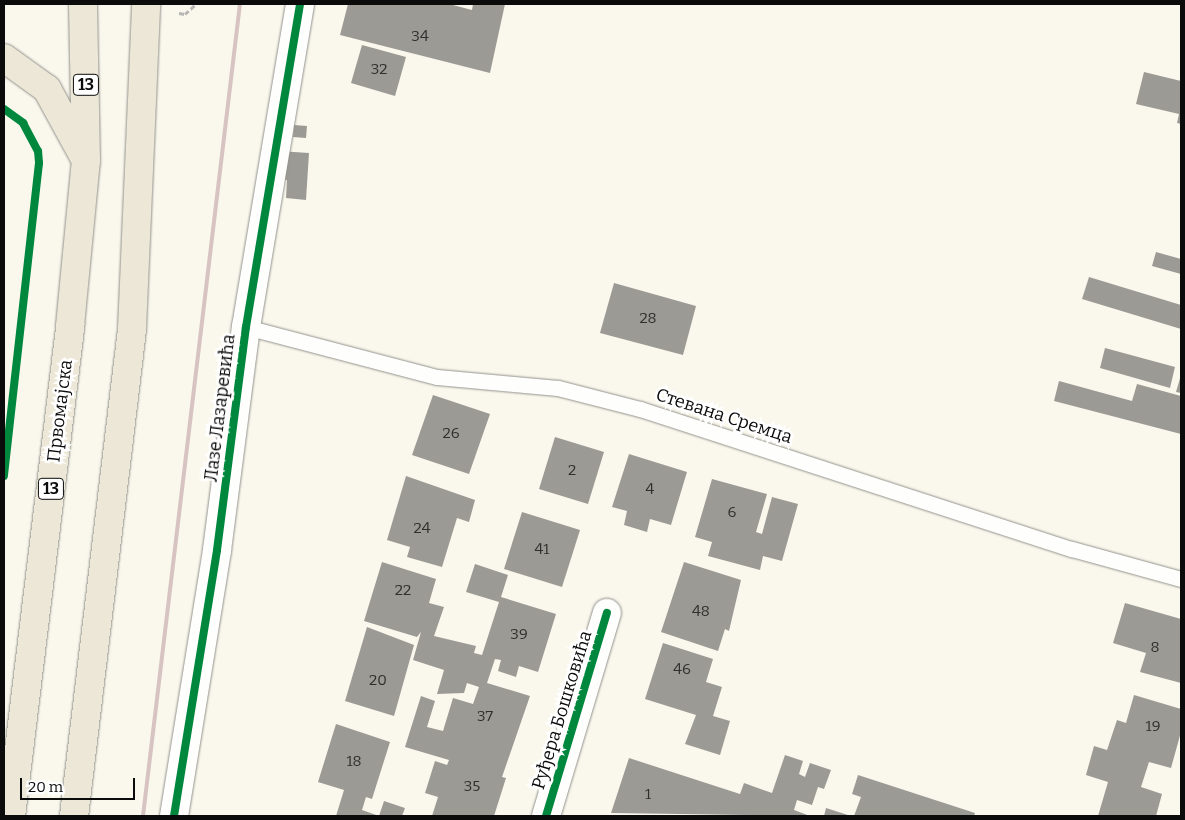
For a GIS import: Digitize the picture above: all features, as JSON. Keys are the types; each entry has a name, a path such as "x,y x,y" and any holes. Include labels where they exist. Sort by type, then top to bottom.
{"main road":[{"name":"Првомајска","path":"11,816 70,326 86,161 83,4"},
{"path":"74,816 132,329 145,86 146,4"},
{"path":"145,86 166,4"},
{"path":"4,58 47,89 86,161"}],"street":[{"name":"Лазе Лазаревића","path":"174,816 217,550 246,327 300,4"},
{"name":"Руђера Бошковића","path":"546,816 607,613"}],"lane":[{"name":"Стевана Сремца","path":"246,327 437,377 558,388 640,409 1072,549 1181,579"}],"building":[{"path":"348,4 449,4 472,10 473,4 505,4 490,73 340,35"},
{"path":"362,45 406,57 395,96 351,83"},
{"path":"1144,72 1181,81 1181,124 1177,123 1179,114 1136,104"},
{"path":"294,125 307,126 306,138 293,137"},
{"path":"279,151 309,153 306,200 286,198 287,180 276,179"},
{"path":"1156,252 1181,259 1181,274 1152,266"},
{"path":"1089,277 1181,305 1181,329 1082,299"},
{"path":"614,283 696,306 683,355 600,333"},
{"path":"1105,348 1175,367 1170,388 1100,368"},
{"path":"1181,375 1181,393 1176,392"},
{"path":"1059,381 1132,401 1137,384 1181,396 1181,434 1054,401"},
{"path":"433,395 490,414 469,474 412,455"},
{"path":"555,437 604,452 588,504 539,489"},
{"path":"629,454 687,472 671,525 650,519 647,532 624,525 627,511 612,507"},
{"path":"406,476 475,500 469,522 457,518 442,567 407,557 410,547 387,540"},
{"path":"712,479 767,494 756,532 762,534 772,497 798,504 782,561 763,556 760,570 708,556 712,542 695,537"},
{"path":"522,512 580,530 562,587 504,569"},
{"path":"382,562 436,579 429,603 444,607 434,636 476,646 474,653 482,655 499,602 466,592 475,564 508,575 501,597 556,614 538,672 519,666 516,677 498,671 501,660 495,659 487,683 530,696 502,777 506,778 494,816 432,816 438,797 425,793 435,761 447,765 449,760 405,747 421,696 435,701 427,727 443,731 453,698 473,704 479,687 467,683 464,693 437,694 444,670 413,660 421,632 417,637 364,621"},
{"path":"684,562 741,580 729,631 725,629 718,651 661,632"},
{"path":"1125,603 1181,619 1181,683 1140,672 1146,653 1113,643"},
{"path":"367,627 414,645 394,716 345,701"},
{"path":"663,643 713,659 706,682 722,687 713,716 730,721 720,755 685,744 696,715 645,699"},
{"path":"1134,695 1181,709 1181,732 1171,768 1149,762 1141,787 1162,794 1156,816 1098,816 1108,782 1086,775 1094,746 1107,750 1117,720 1126,723"},
{"path":"336,724 390,742 372,799 366,797 362,810 379,816 336,816 344,790 318,782"},
{"path":"785,755 803,761 799,774 805,777 810,763 831,770 824,789 818,787 812,805 797,800 794,810 810,816 611,813 629,758 740,794 744,783 772,793"},
{"path":"858,775 975,813 974,816 854,816 861,797 852,794"},
{"path":"384,801 405,808 402,816 379,816"},
{"path":"826,808 851,816 824,816"}],"railway":[{"path":"143,816 240,4"}],"cycle path":[{"path":"174,816 217,550 246,327 300,4"},
{"path":"4,109 23,123 38,151 39,163 4,476"},
{"path":"546,816 607,613"}]}
